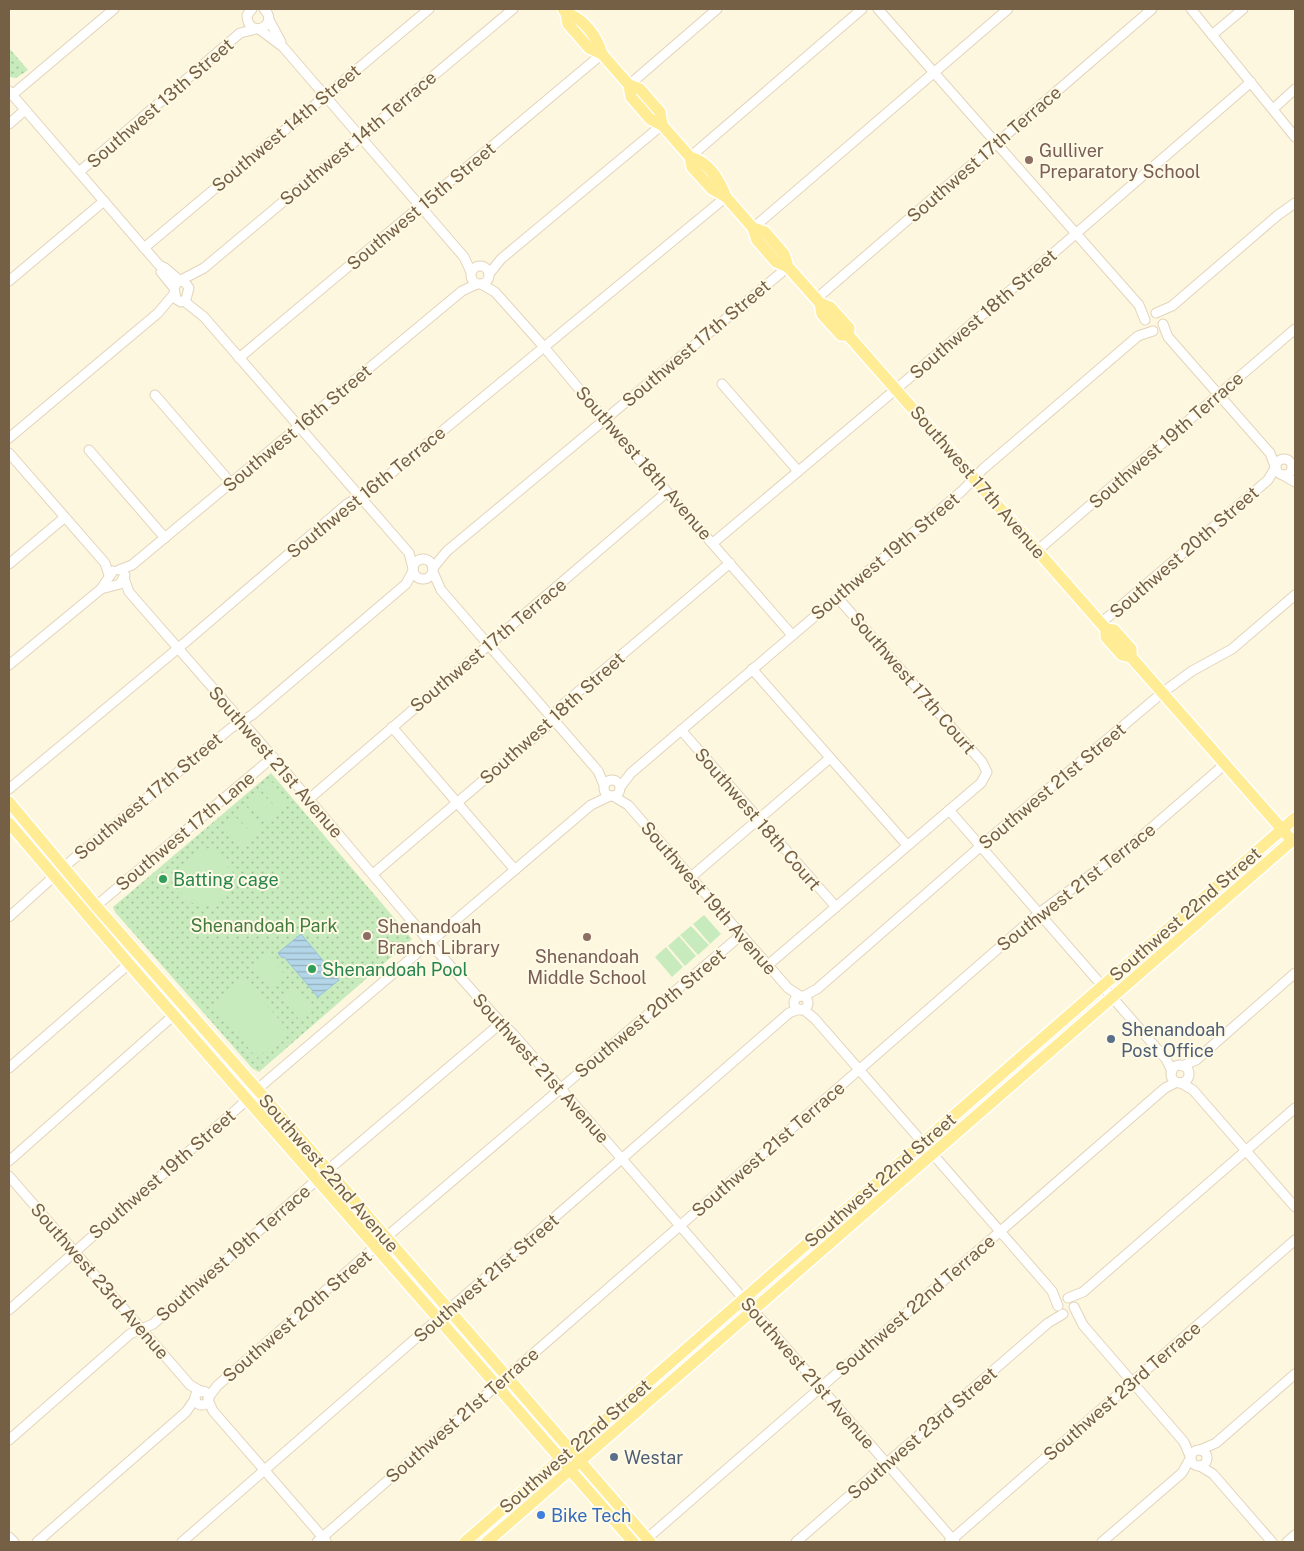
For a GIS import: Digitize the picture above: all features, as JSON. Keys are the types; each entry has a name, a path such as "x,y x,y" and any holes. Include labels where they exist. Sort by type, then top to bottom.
{"main road":[{"name":"Southwest 17th Avenue","path":"567,10 568,24 589,48 602,54 628,85 632,97 650,119 662,125 690,157 692,167 712,189 726,196 753,228 757,240 776,262 788,267 818,301 822,314 841,335 848,336 1104,626 1106,637 1122,655 1130,657 1282,830 1294,841"},
{"name":"Southwest 22nd Avenue","path":"9,802 96,906 328,1170 647,1541"},
{"name":"Southwest 22nd Street","path":"465,1542 1295,818"},
{"name":"Southwest 22nd Avenue","path":"9,823 173,1015 633,1542"},
{"name":"Southwest 22nd Street","path":"487,1542 1294,841"}],"street":[{"path":"114,9 11,93 144,248 159,265 165,268 177,286 176,299 185,296"},
{"name":"Southwest 14th Street","path":"144,248 429,9"},
{"name":"Southwest 14th Terrace","path":"9,438 158,313 177,286 204,268 513,9"},
{"path":"628,85 717,9"},
{"path":"690,157 862,9"},
{"path":"878,9 1139,306 1148,328 1168,337"},
{"path":"753,228 1008,9"},
{"name":"Southwest 17th Terrace","path":"818,301 1152,9"},
{"path":"1191,9 1295,137"},
{"path":"1212,35 1243,9"},
{"name":"Southwest 18th Avenue","path":"248,13 250,25 283,47 326,95 464,257 494,287 495,292 792,635"},
{"name":"Southwest 13th Street","path":"240,34 248,13"},
{"path":"257,29 265,26 269,14"},
{"name":"Southwest 18th Avenue","path":"269,14 283,47"},
{"name":"Southwest 13th Street","path":"79,172 240,34 257,29"},
{"name":"Southwest 15th Street","path":"239,358 602,54"},
{"name":"Southwest 18th Street","path":"713,543 1076,234 1251,82"},
{"path":"1273,109 1295,89"},
{"path":"9,124 25,110"},
{"name":"Southwest 16th Street","path":"9,665 165,538 662,125"},
{"name":"Southwest 16th Terrace","path":"9,790 347,504 372,489 726,196"},
{"path":"9,281 104,201"},
{"path":"1145,321 1148,315 1172,306 1278,215 1295,203"},
{"name":"Southwest 17th Street","path":"433,570 443,554 788,267"},
{"name":"Southwest 14th Terrace","path":"158,313 165,311 185,296 192,282 200,275 204,268"},
{"path":"177,286 186,283 185,296 409,553 413,569 422,579 430,577 433,570 432,565 413,553 409,553"},
{"path":"1139,306 1161,316 1168,337 1270,453 1280,467 1295,480"},
{"path":"1154,331 1160,329 1172,306"},
{"name":"Southwest 19th Street","path":"1138,336 1145,321"},
{"name":"Southwest 19th Terrace","path":"1038,550 1295,329"},
{"name":"Southwest 19th Street","path":"9,1310 256,1090 591,805 612,784 630,773 838,597 1138,336 1154,331"},
{"path":"722,384 798,471"},
{"path":"155,395 231,483"},
{"path":"90,450 165,538"},
{"name":"Southwest 21st Avenue","path":"9,453 309,798 430,942 501,1023 515,1036 754,1310 952,1541"},
{"name":"Southwest 20th Street","path":"1104,626 1295,454"},
{"path":"1280,467 1289,473 1293,465"},
{"path":"1293,465 1295,480"},
{"name":"Southwest 17th Terrace","path":"309,798 667,492"},
{"path":"9,564 64,518"},
{"name":"Southwest 17th Street","path":"425,560 443,554"},
{"path":"413,569 417,562 425,560"},
{"name":"Southwest 18th Street","path":"373,874 545,728 559,708 730,563"},
{"name":"Southwest 17th Street","path":"406,584 413,569"},
{"name":"Southwest 19th Avenue","path":"433,570 441,590 1052,1291 1061,1310"},
{"name":"Southwest 17th Street","path":"9,917 64,868 231,728 252,715 406,584 422,579"},
{"name":"Southwest 19th Avenue","path":"422,579 441,590"},
{"name":"Southwest 21st Street","path":"182,1542 981,846 1162,693 1192,671 1232,649 1295,595"},
{"name":"Southwest 17th Court","path":"838,597 987,769 981,783 949,810"},
{"path":"752,669 907,846"},
{"path":"392,727 515,870"},
{"name":"Southwest 18th Court","path":"681,730 836,907"},
{"name":"Southwest 17th Lane","path":"96,906 273,757"},
{"path":"691,877 830,758"},
{"name":"Southwest 21st Terrace","path":"322,1541 506,1377 1039,913 1141,837 1225,764"},
{"path":"611,796 605,793 612,784"},
{"name":"Southwest 19th Street","path":"591,805 618,794 612,784"},
{"name":"Southwest 19th Avenue","path":"611,796 628,805"},
{"path":"768,965 949,810 1295,1206"},
{"name":"Southwest 20th Street","path":"37,1542 376,1246 742,935"},
{"path":"9,1068 139,955"},
{"name":"Southwest 22nd Terrace","path":"647,1541 820,1387 1295,974"},
{"path":"9,1161 184,1006"},
{"name":"Southwest 19th Terrace","path":"9,1440 130,1334 152,1324 317,1179 501,1023"},
{"path":"1061,1310 1072,1312 1082,1293 1295,1108"},
{"name":"Southwest 23rd Avenue","path":"9,1176 202,1398 322,1541"},
{"name":"Southwest 23rd Terrace","path":"952,1541 1295,1240"},
{"name":"Southwest 19th Avenue","path":"1052,1291 1067,1298"},
{"path":"1061,1310 1060,1300 1082,1293"},
{"path":"1067,1298 1072,1301 1080,1322"},
{"path":"1061,1310 1080,1322 1184,1442 1192,1464 1203,1463"},
{"name":"Southwest 23rd Street","path":"796,1542 1061,1310"},
{"path":"1102,1542 1182,1472 1203,1463 1216,1443 1295,1374"},
{"path":"1184,1442 1205,1452 1203,1463"},
{"path":"1182,1472 1194,1451 1216,1443"},
{"path":"1203,1463 1272,1542"},
{"path":"1287,1542 1295,1535"},
{"path":"9,1537 14,1542"}],"green space":[{"path":"9,48 28,70 16,78 9,77"},
{"name":"Shenandoah Park","path":"271,773 412,939 259,1072 252,1068 115,912 113,907"},
{"path":"272,782 290,804 280,812 262,791"},
{"path":"259,794 277,815 267,823 249,802"},
{"path":"245,805 263,827 253,835 235,814"},
{"path":"232,817 250,838 240,846 222,825"},
{"path":"203,848 213,849 239,880 224,899 219,903 207,906 195,904 185,897 179,888 174,874"},
{"path":"704,915 721,934 710,944 693,924"},
{"path":"691,926 709,945 698,955 680,935"},
{"path":"679,936 696,956 685,966 668,946"},
{"path":"666,947 683,967 672,977 655,957"},
{"path":"266,953 286,976 272,987 253,965"},
{"path":"244,979 289,1031 257,1058 212,1006"},
{"path":"293,985 312,1007 299,1019 280,996"}],"water":[{"name":"Shenandoah Pool","path":"301,934 339,980 318,997 284,957 282,958 278,953"}],"place":[{"name":"Gulliver Preparatory School","path":"1029,160"},
{"name":"Batting cage","path":"163,879"},
{"name":"Shenandoah Branch Library","path":"367,936"},
{"name":"Shenandoah Middle School","path":"587,937"},
{"name":"Shenandoah Pool","path":"312,969"},
{"name":"Shenandoah Post Office","path":"1111,1039"},
{"name":"Westar","path":"614,1457"},
{"name":"Bike Tech","path":"541,1515"}]}
